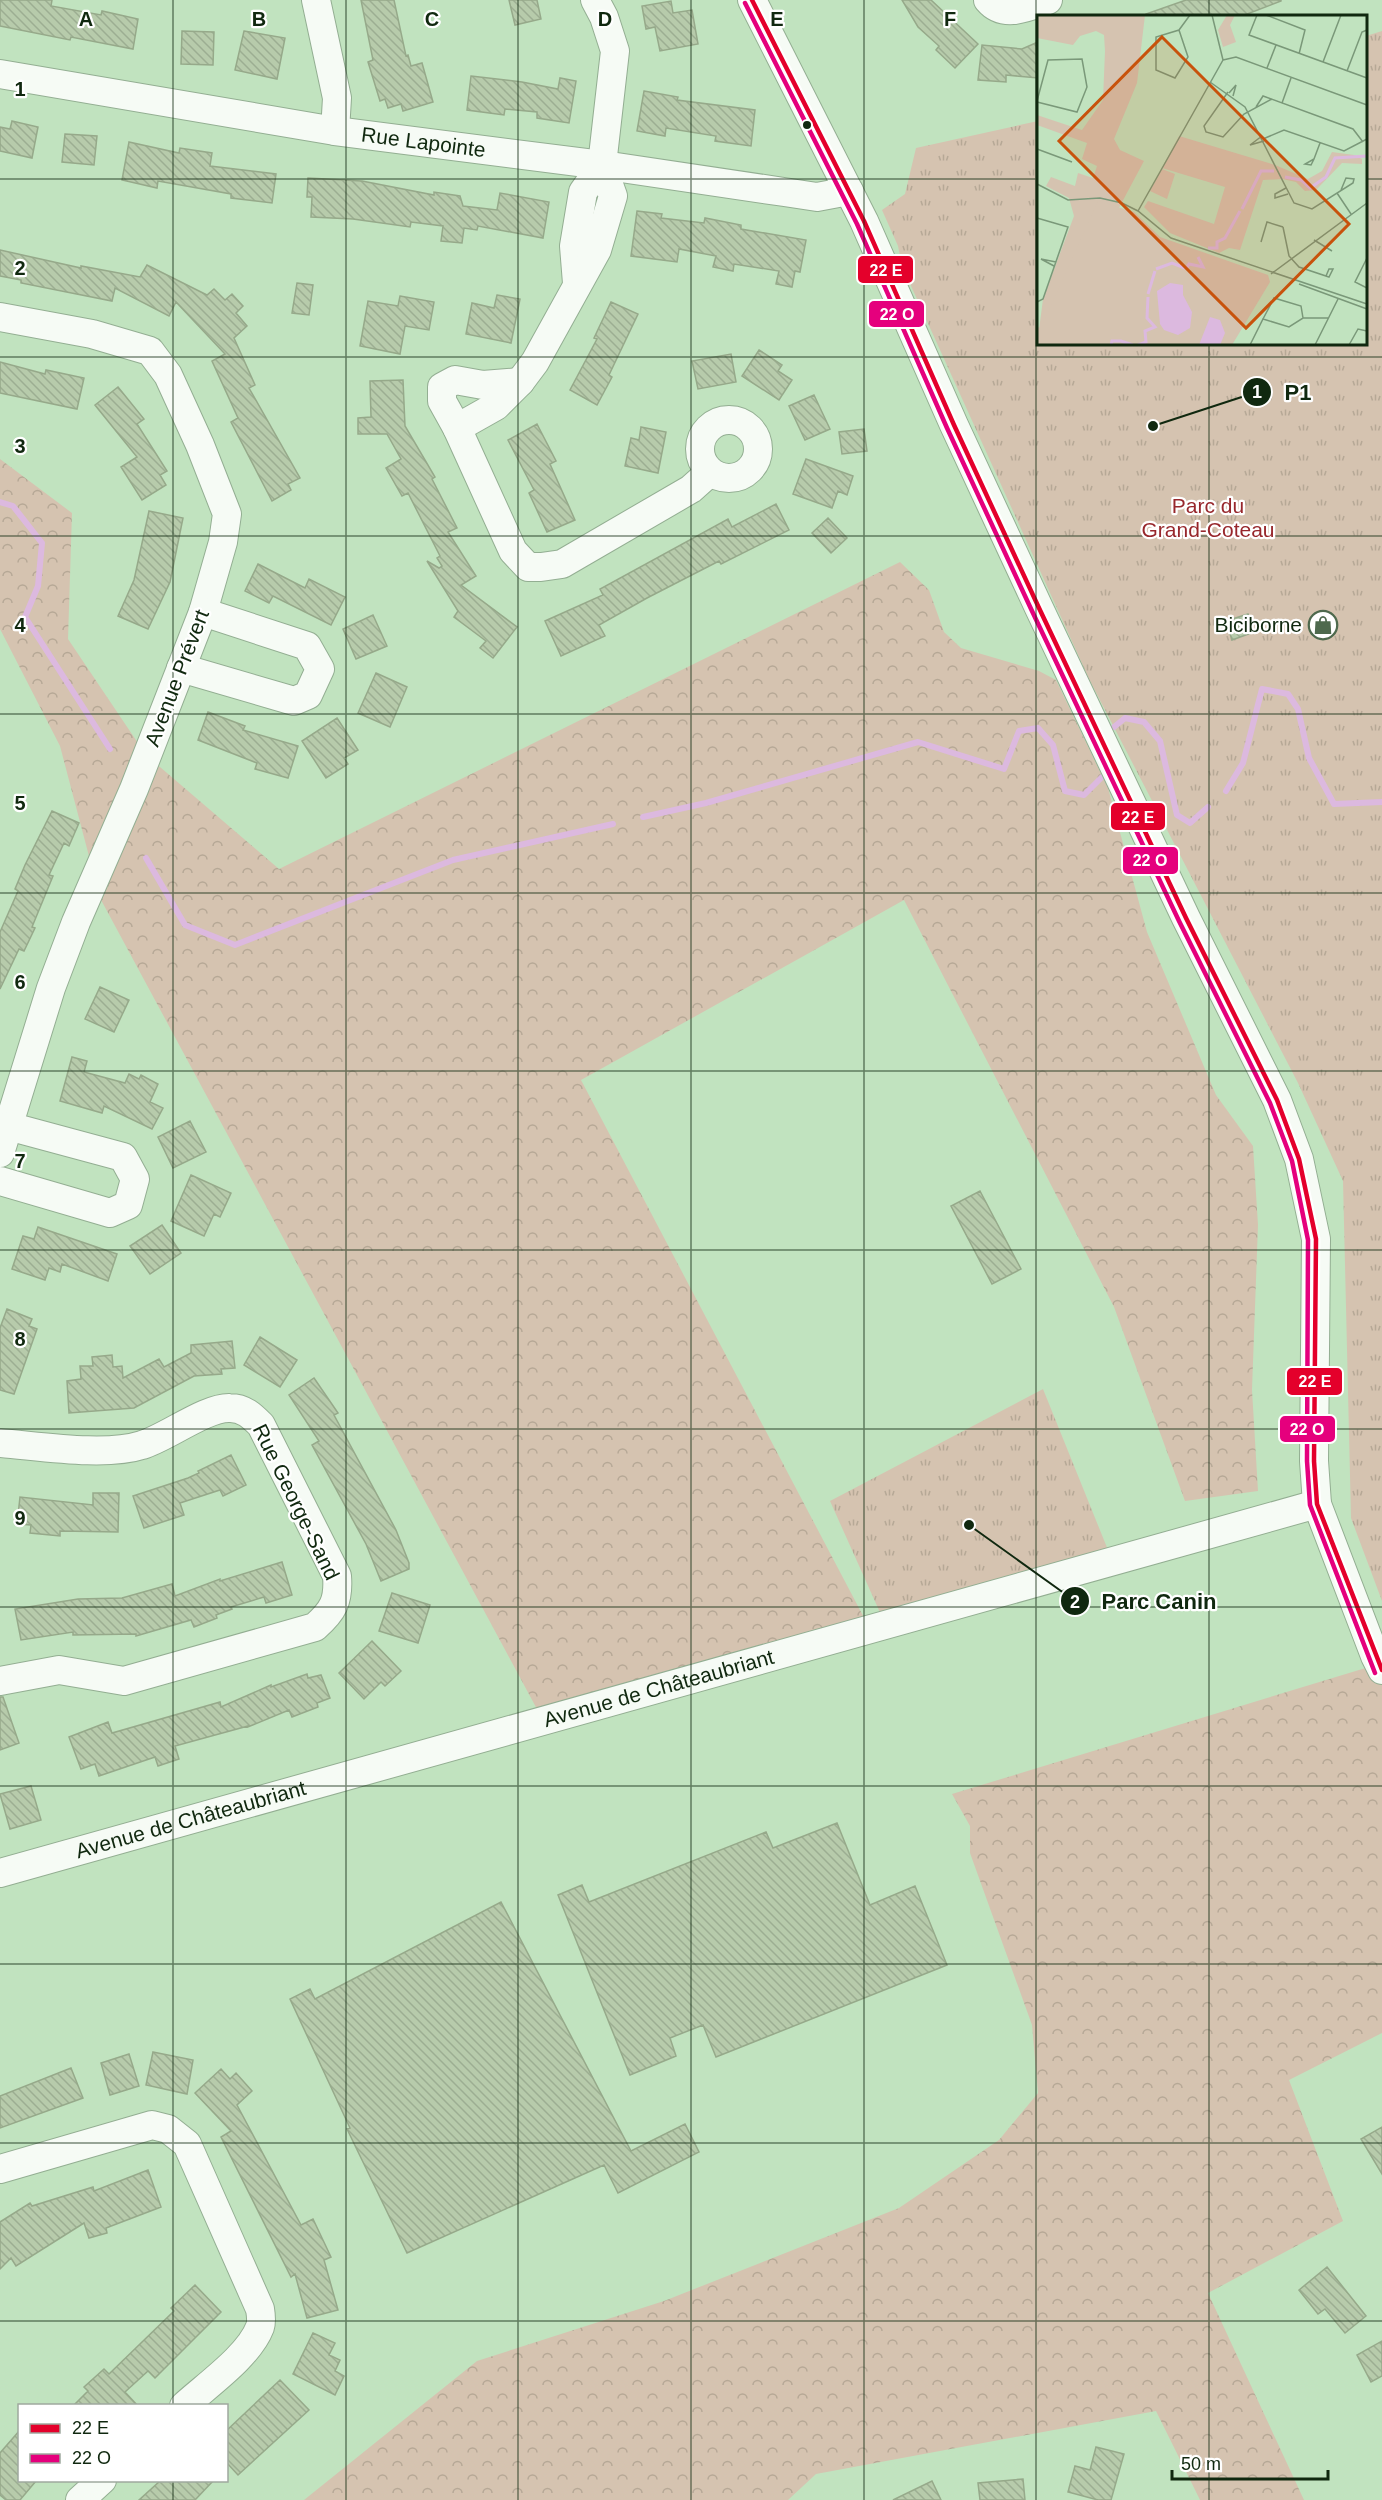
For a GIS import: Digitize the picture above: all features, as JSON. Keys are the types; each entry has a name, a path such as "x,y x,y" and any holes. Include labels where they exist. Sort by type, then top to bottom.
{"street":[{"path":"316,0 337,98 335,130"},
{"path":"458,428 496,406 520,382 535,362 577,283 574,246 583,192 602,165 615,51 604,17 595,0"},
{"path":"752,0 849,191 1039,608 1186,918 1278,1100 1299,1159 1316,1239 1314,1461 1317,1504 1382,1670"},
{"path":"988,0 994,7 1015,11 1048,0"},
{"name":"Rue Lapointe","path":"0,74 335,130 602,165 803,195 831,196 849,191"},
{"name":"Avenue Prévert","path":"0,317 92,334 150,351 168,375 200,445 227,514 223,542 203,612 134,789 76,922 51,988 2,1143"},
{"path":"520,382 483,385 455,380 442,387 442,401 458,428 513,552 528,567 562,564 691,489 710,472"},
{"path":"181,668 294,701 308,695 320,669 307,646 203,612"},
{"path":"0,1180 110,1213 128,1205 135,1179 123,1157 2,1143"},
{"name":"Rue George-Sand","path":"0,1443 77,1450 128,1448 142,1445 212,1412 230,1408 249,1413 261,1425 337,1576 339,1593 330,1613 315,1627 124,1681 59,1670 0,1681"},
{"name":"Avenue de Châteaubriant","path":"0,1873 1317,1504"},
{"path":"0,2169 152,2125 168,2129 187,2144 260,2308 262,2320 259,2329 245,2350 186,2404"},
{"path":"80,2500 101,2482"}],"green space":[{"name":"Parc du Grand-Coteau","path":"1382,31 1382,1601 1351,1518 1343,1181 1298,1083 1089,679 902,266 898,246 882,210 905,194 916,148 1037,121 1037,345 1367,345 1367,36"},
{"path":"0,459 72,513 68,639 146,755 279,869 900,562 929,590 944,632 961,648 1039,671 1056,680 1108,788 1147,932 1216,1095 1253,1146 1258,1225 1252,1390 1258,1491 1185,1501 1114,1307 904,900 581,1080 870,1629 545,1724 100,898 60,746 0,629"},
{"path":"1043,1389 1108,1550 882,1617 830,1501"},
{"path":"1382,1663 1382,2033 1289,2080 1343,2221 1208,2293 1304,2500 1200,2500 1156,2411 816,2474 788,2500 304,2500 477,2361 664,2301 899,2208 999,2140 1038,2093 1032,2025 970,1853 970,1826 952,1794"}],"building":[{"path":"0,0 52,0 51,6 101,15 102,11 138,19 133,49 71,37 70,40 0,26"},
{"path":"361,0 394,0 406,56 408,55 411,66 422,63 433,102 403,111 401,104 388,108 385,99 380,101 368,62 373,60"},
{"path":"509,0 537,0 541,19 515,25"},
{"path":"902,0 931,0 978,44 955,68 936,50 939,46 918,27"},
{"path":"1186,0 1281,0 1245,15 1146,14"},
{"path":"671,1 673,13 692,10 698,44 660,51 655,27 646,29 642,6"},
{"path":"182,31 214,32 213,65 181,64"},
{"path":"244,31 285,38 277,79 235,70"},
{"path":"1037,42 1037,78 1006,75 1006,82 978,80 982,45 1022,49"},
{"path":"471,76 558,89 560,78 576,81 569,123 537,118 537,112 505,109 504,115 467,110"},
{"path":"644,91 678,97 677,100 755,110 751,146 715,141 716,136 666,128 665,136 637,131"},
{"path":"12,121 38,127 32,158 0,151 0,127 10,129"},
{"path":"65,134 97,136 94,165 62,162"},
{"path":"129,142 179,153 180,148 212,153 210,166 276,174 272,203 231,198 231,194 158,181 157,188 122,180"},
{"path":"308,178 362,181 434,195 434,192 460,196 463,206 497,210 500,193 549,202 543,238 478,226 477,230 464,228 462,243 441,241 443,226 411,222 410,227 353,219 311,217 312,197 307,197"},
{"path":"637,211 662,214 661,218 704,223 705,218 741,225 741,229 806,240 800,272 795,271 792,287 776,284 779,271 734,264 733,271 713,267 716,256 679,249 677,262 631,256"},
{"path":"0,250 81,268 81,266 140,277 147,265 207,295 214,289 225,300 232,294 243,306 236,313 247,326 234,338 255,385 249,388 300,478 288,484 291,490 272,501 231,422 238,418 212,361 225,354 176,302 169,316 115,288 112,301 21,283 21,280 0,276"},
{"path":"297,283 313,285 309,315 292,313"},
{"path":"497,295 520,299 511,343 466,334 472,303 494,308"},
{"path":"400,296 434,302 429,330 405,326 400,354 360,346 368,301 398,306"},
{"path":"611,302 638,314 609,375 612,377 597,405 570,390 597,339 594,338"},
{"path":"759,350 782,365 778,371 792,380 779,400 742,376"},
{"path":"731,354 736,382 698,389 692,361"},
{"path":"0,362 45,374 46,370 84,378 77,409 0,393"},
{"path":"403,380 405,426 435,477 432,479 457,528 448,532 476,576 461,585 517,627 493,658 480,648 486,641 454,617 458,611 427,561 439,568 442,566 437,558 440,556 408,493 402,496 386,468 401,459 387,434 358,434 358,418 371,417 370,381"},
{"path":"118,387 144,419 137,424 167,471 160,475 166,485 142,500 121,467 137,457 95,405"},
{"path":"814,395 830,429 805,440 789,406"},
{"path":"537,424 556,461 550,464 575,520 547,532 529,493 534,490 508,440"},
{"path":"641,427 666,432 658,473 625,466 631,438 639,440"},
{"path":"864,429 867,451 842,454 839,432"},
{"path":"806,459 853,476 847,495 838,491 832,508 793,494"},
{"path":"776,504 789,530 721,564 719,561 647,598 599,625 605,636 561,656 545,621 603,595 600,589 728,519 732,527"},
{"path":"149,511 183,518 170,582 148,629 118,616 134,580"},
{"path":"828,518 847,538 831,553 812,533"},
{"path":"258,564 305,588 309,579 345,597 331,625 273,596 269,603 245,591"},
{"path":"1248,614 1254,632 1232,640 1226,621"},
{"path":"373,615 387,646 356,659 343,629"},
{"path":"376,673 407,687 390,727 358,713"},
{"path":"208,712 245,726 243,730 298,746 288,778 255,769 257,763 198,740"},
{"path":"337,718 358,750 344,758 348,764 326,778 302,741"},
{"path":"52,811 79,823 69,846 64,843 49,875 53,876 32,927 35,928 24,951 19,949 0,989 0,932 18,891 15,889 25,865"},
{"path":"100,987 129,1000 114,1032 85,1019"},
{"path":"72,1057 87,1061 84,1072 125,1083 129,1074 139,1079 141,1075 158,1084 150,1102 163,1108 152,1129 104,1106 102,1113 60,1101"},
{"path":"190,1121 206,1152 173,1168 158,1137"},
{"path":"191,1175 231,1193 220,1217 214,1214 204,1236 171,1221"},
{"path":"980,1191 1021,1269 992,1284 951,1206"},
{"path":"162,1225 181,1253 150,1274 130,1246"},
{"path":"38,1227 117,1254 108,1281 62,1264 60,1272 49,1268 45,1280 12,1269 23,1236 34,1239"},
{"path":"7,1309 32,1319 29,1326 37,1329 14,1394 0,1390 0,1328"},
{"path":"260,1337 297,1360 280,1387 244,1365"},
{"path":"232,1341 235,1368 221,1369 222,1374 194,1376 134,1408 69,1413 67,1381 81,1379 80,1366 93,1366 92,1357 112,1355 113,1367 122,1366 123,1378 159,1359 164,1367 191,1353 191,1345"},
{"path":"314,1378 338,1413 334,1415 396,1530 409,1563 409,1569 381,1581 366,1544 312,1445 319,1441 289,1395"},
{"path":"231,1455 246,1485 223,1496 220,1490 180,1503 184,1515 144,1528 133,1496 188,1478"},
{"path":"93,1493 119,1493 118,1532 60,1531 60,1536 30,1533 31,1525 17,1524 20,1497 93,1505"},
{"path":"282,1562 292,1595 266,1603 264,1597 231,1607 232,1609 216,1615 217,1618 194,1627 191,1620 136,1636 136,1634 73,1635 73,1632 21,1640 15,1609 78,1599 122,1598 172,1584 175,1596 220,1579 220,1581"},
{"path":"392,1593 430,1605 418,1643 379,1631"},
{"path":"372,1641 401,1671 385,1686 381,1682 364,1699 339,1673"},
{"path":"307,1674 308,1678 321,1675 330,1698 317,1703 318,1707 292,1717 289,1710 248,1727 175,1746 179,1759 158,1766 155,1757 99,1776 95,1764 81,1769 69,1737 108,1722 112,1733 220,1702 221,1707 271,1685 271,1687"},
{"path":"0,1697 3,1697 19,1743 0,1750"},
{"path":"31,1786 41,1820 10,1829 0,1794"},
{"path":"837,1823 870,1905 915,1886 947,1965 716,2057 703,2025 670,2038 676,2056 630,2075 558,1895 582,1885 589,1902 766,1832 773,1848"},
{"path":"501,1902 631,2151 685,2124 699,2152 618,2193 604,2165 407,2253 347,2129 350,2128 290,1999 310,1989 315,1999"},
{"path":"153,2052 193,2060 187,2094 146,2085"},
{"path":"129,2054 139,2086 110,2095 101,2063"},
{"path":"71,2068 83,2098 0,2128 0,2096"},
{"path":"221,2069 230,2079 236,2073 252,2091 237,2105 301,2225 313,2219 331,2257 324,2260 338,2310 307,2318 295,2274 291,2277 221,2137 231,2131 195,2093"},
{"path":"1382,2127 1382,2174 1361,2139"},
{"path":"148,2170 161,2207 106,2228 107,2233 89,2238 84,2223 16,2266 11,2258 0,2269 0,2222 30,2203 32,2206 93,2187 94,2191"},
{"path":"1327,2267 1366,2316 1345,2333 1325,2309 1318,2314 1299,2290"},
{"path":"195,2285 221,2312 155,2378 148,2371 125,2392 136,2404 75,2404 88,2391 84,2387 104,2369 109,2374 174,2311 171,2308"},
{"path":"313,2333 335,2343 329,2355 340,2360 335,2371 344,2376 335,2395 293,2374"},
{"path":"1382,2341 1382,2376 1371,2382 1357,2355"},
{"path":"280,2380 309,2410 238,2475 228,2464 228,2429"},
{"path":"18,2432 18,2482 35,2482 20,2500 6,2500 0,2495 0,2453"},
{"path":"1096,2447 1124,2454 1111,2500 1098,2500 1068,2492 1075,2466 1090,2470"},
{"path":"1023,2479 1025,2500 980,2500 978,2483"},
{"path":"932,2481 941,2500 893,2500"},
{"path":"159,2482 212,2482 195,2500 139,2500"}],"waterway":[{"path":"0,502 13,506 42,543 38,586 25,617 110,749"},
{"path":"1226,791 1243,763 1262,689 1288,694 1298,709 1309,758 1334,804 1382,802"},
{"path":"1114,727 1125,718 1144,722 1160,741 1177,815 1190,823 1208,807"},
{"path":"643,817 706,803 918,742 1004,769 1019,731 1038,728 1053,745 1065,791 1084,795 1102,777"},
{"path":"146,858 185,925 235,945 453,860 613,824"}],"transit line":[{"path":"752,0 864,221 954,425 1039,608 1186,918 1277,1100 1299,1159 1316,1239 1314,1461 1317,1504 1382,1670"},
{"path":"745,3 857,224 947,428 1032,611 1179,921 1270,1103 1292,1161 1308,1240 1307,1461 1310,1505 1375,1673"}],"place":[{"name":"P1","path":"1153,426"},
{"name":"Biciborne","path":"1323,625"},
{"name":"Parc Canin","path":"969,1525"}]}
